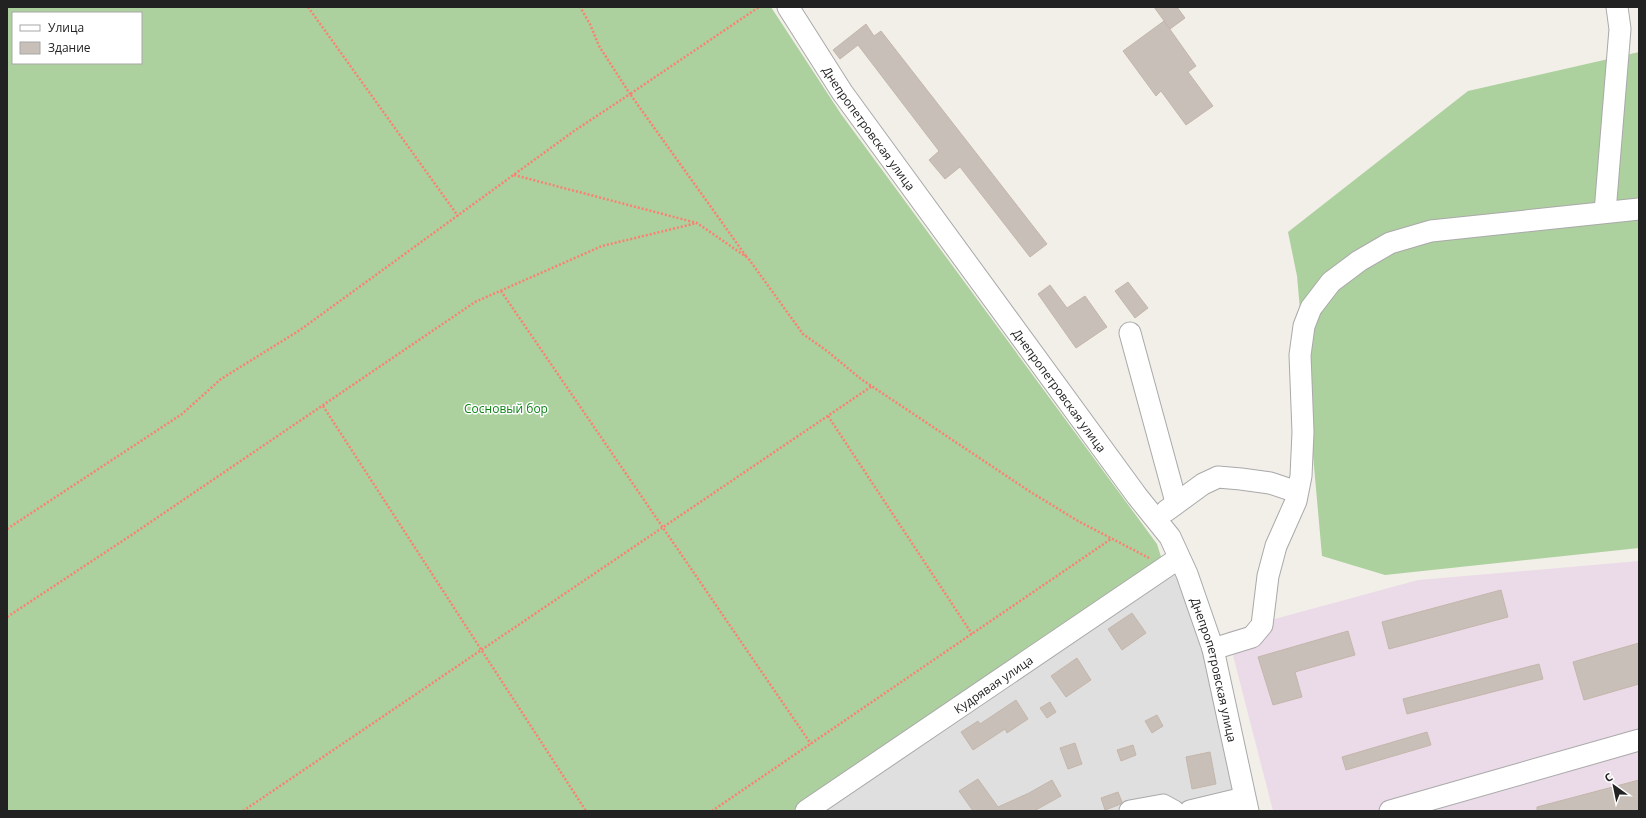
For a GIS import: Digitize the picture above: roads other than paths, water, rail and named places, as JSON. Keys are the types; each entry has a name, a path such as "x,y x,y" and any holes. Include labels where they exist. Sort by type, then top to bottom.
{"street":[{"name":"Днепропетровская улица","path":"788,7 842,92 1118,470 1170,537 1187,574 1213,649 1246,804"},
{"path":"1605,212 1620,29 1617,7"},
{"path":"1213,649 1252,637 1262,625 1268,576 1276,546 1296,501 1301,476 1303,432 1300,397 1301,348 1304,326 1311,308 1331,282 1359,261 1390,243 1431,230 1639,209"},
{"path":"1130,333 1176,502"},
{"path":"1156,519 1176,502 1203,484 1218,477 1270,483 1298,492"},
{"name":"Кудрявая улица","path":"806,811 1179,558"},
{"path":"1390,811 1639,740"},
{"path":"1190,811 1246,804"},
{"path":"1130,811 1163,805 1174,811"}],"park label":[{"name":"Сосновый бор","path":"506,408"}]}
